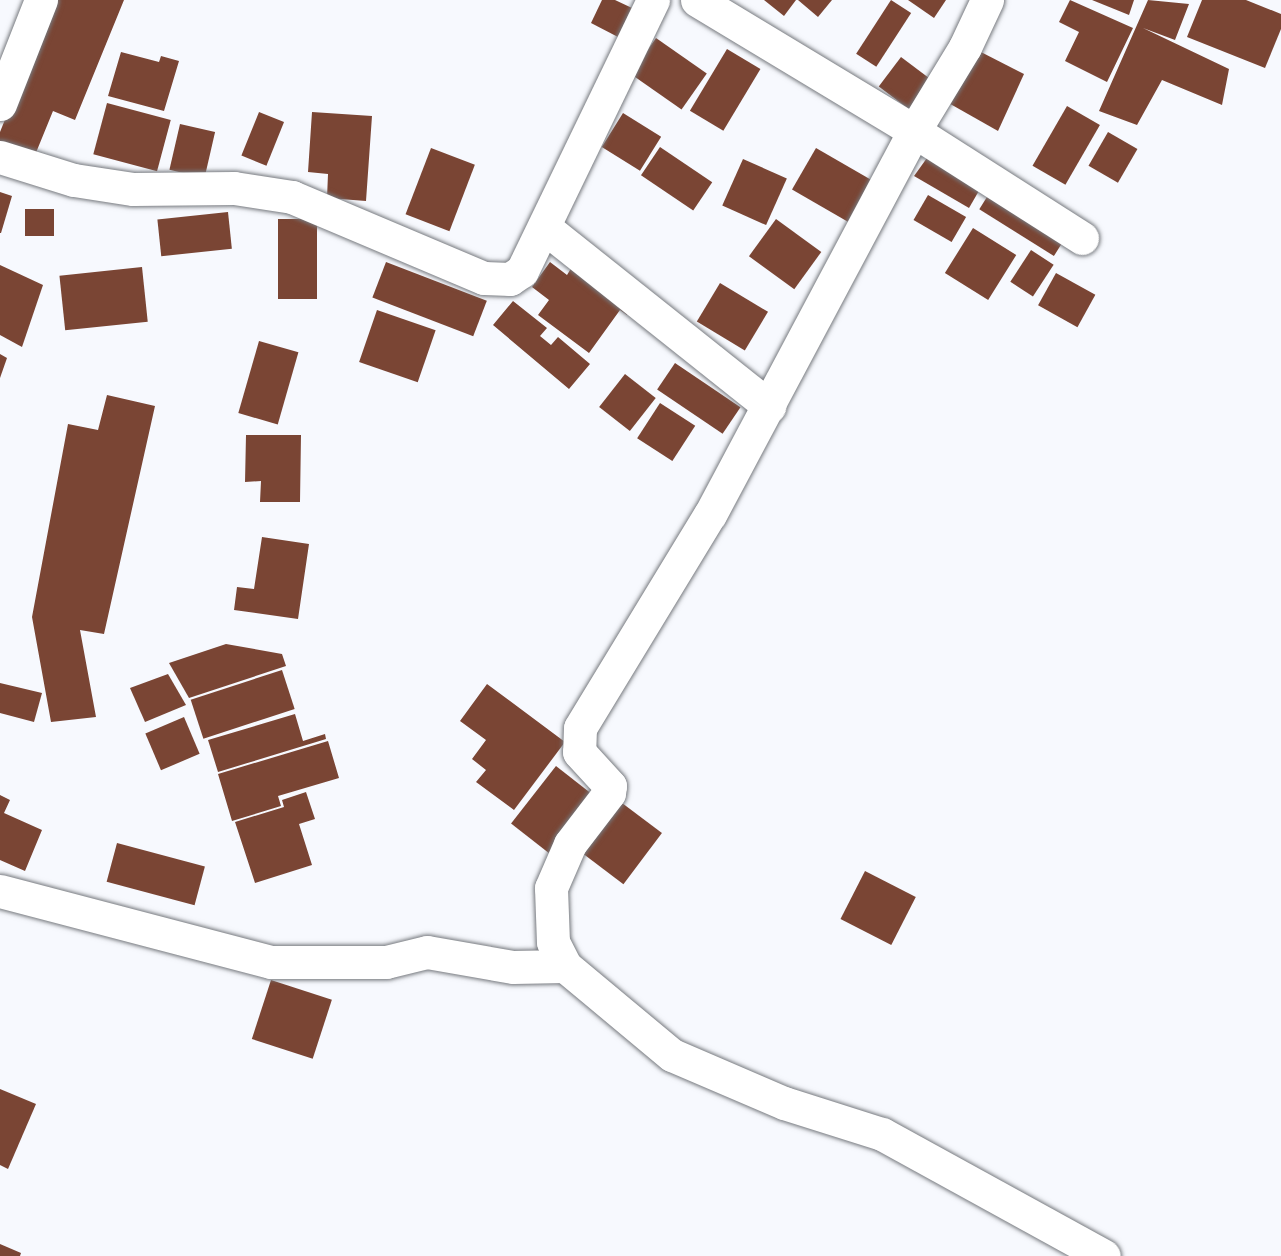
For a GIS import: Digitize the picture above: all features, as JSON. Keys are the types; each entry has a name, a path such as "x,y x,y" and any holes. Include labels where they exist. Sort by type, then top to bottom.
{"street":[{"path":"0,104 41,0"},
{"path":"0,157 74,180 134,189 234,188 292,197 497,281 522,271 653,0"},
{"path":"697,0 914,131 1082,238"},
{"path":"987,0 965,47 914,131 710,514 580,728 579,753 610,786 609,793 570,844 551,888 553,942 565,966 672,1055 784,1103 882,1134 1104,1256"},
{"path":"544,227 769,406"},
{"path":"0,891 271,962 386,962 427,952 513,967 565,966"}],"building":[{"path":"53,0 124,0 75,120 53,111 33,160 0,147 0,132"},
{"path":"602,0 615,0 632,8 618,37 591,23"},
{"path":"764,0 796,0 784,16"},
{"path":"798,0 832,0 818,17"},
{"path":"891,0 911,13 876,67 856,54"},
{"path":"908,0 946,0 934,18"},
{"path":"1070,0 1133,28 1107,82 1065,61 1079,32 1059,22"},
{"path":"1092,0 1134,0 1129,15"},
{"path":"1148,0 1189,4 1175,40 1143,28 1229,69 1222,105 1162,80 1137,125 1099,111"},
{"path":"1202,0 1246,0 1281,14 1281,29 1265,68 1187,37"},
{"path":"656,38 707,74 682,110 631,74"},
{"path":"727,49 760,69 723,131 690,111"},
{"path":"977,50 1024,74 998,131 945,101"},
{"path":"121,52 159,62 161,56 179,61 164,111 108,96"},
{"path":"901,57 933,81 911,111 879,87"},
{"path":"107,103 171,120 157,171 93,154"},
{"path":"1067,106 1100,125 1065,185 1032,166"},
{"path":"259,112 284,122 266,166 241,156"},
{"path":"312,112 372,116 366,201 327,198 328,174 308,172"},
{"path":"623,113 661,137 640,171 602,147"},
{"path":"180,124 215,132 205,178 169,170"},
{"path":"1108,132 1137,149 1118,183 1088,166"},
{"path":"660,147 712,182 693,210 641,175"},
{"path":"431,148 475,165 449,231 406,214"},
{"path":"816,148 881,186 857,227 792,190"},
{"path":"932,151 980,189 969,208 914,176"},
{"path":"743,159 787,179 766,225 722,206"},
{"path":"992,189 1067,236 1054,256 979,209"},
{"path":"0,192 12,196 1,233 0,233"},
{"path":"928,195 966,217 952,242 914,220"},
{"path":"25,209 54,209 54,236 25,236"},
{"path":"228,212 232,249 161,256 157,219"},
{"path":"278,219 317,219 317,299 278,299"},
{"path":"776,219 821,252 794,289 749,256"},
{"path":"973,228 1016,255 988,300 945,273"},
{"path":"1031,250 1054,265 1033,297 1010,282"},
{"path":"386,262 487,301 473,336 372,297"},
{"path":"550,262 567,275 575,262 634,307 627,315 620,310 589,353 538,315 549,300 532,287"},
{"path":"0,265 43,285 22,347 0,335"},
{"path":"142,267 148,322 65,330 59,276"},
{"path":"1056,273 1095,295 1077,327 1038,305"},
{"path":"720,283 768,312 745,350 697,322"},
{"path":"513,301 547,328 540,336 551,345 558,337 590,364 569,389 493,325"},
{"path":"377,310 436,330 418,382 359,362"},
{"path":"259,341 298,352 278,424 238,413"},
{"path":"0,354 7,358 0,378"},
{"path":"675,363 740,407 723,434 657,390"},
{"path":"625,374 656,398 630,431 599,407"},
{"path":"107,395 155,406 104,634 80,630 96,717 51,722 32,617 68,424 98,430"},
{"path":"660,403 695,426 672,461 637,438"},
{"path":"246,435 301,435 300,502 260,502 261,481 245,482"},
{"path":"262,537 309,544 298,619 234,610 237,587 254,589"},
{"path":"226,644 282,654 286,666 189,698 169,663"},
{"path":"282,670 295,709 203,739 191,700"},
{"path":"168,674 186,705 145,722 130,688"},
{"path":"0,683 42,693 34,722 0,713"},
{"path":"487,684 565,742 514,810 476,782 486,770 472,759 486,740 460,721"},
{"path":"295,714 303,741 325,734 326,739 218,772 208,740"},
{"path":"184,717 200,754 161,770 145,733"},
{"path":"328,741 339,778 278,796 281,806 232,821 218,774"},
{"path":"556,766 600,800 555,858 511,824"},
{"path":"306,792 315,819 299,824 312,865 255,883 235,822 284,807 282,800"},
{"path":"0,795 10,800 4,813 42,830 25,871 0,860"},
{"path":"622,803 662,833 623,884 583,854"},
{"path":"117,843 205,867 195,905 107,882"},
{"path":"865,871 916,897 891,945 840,919"},
{"path":"271,980 332,1000 313,1059 252,1039"},
{"path":"0,1089 36,1104 8,1169 0,1165"},
{"path":"0,1244 21,1253 20,1256 0,1256"}]}
